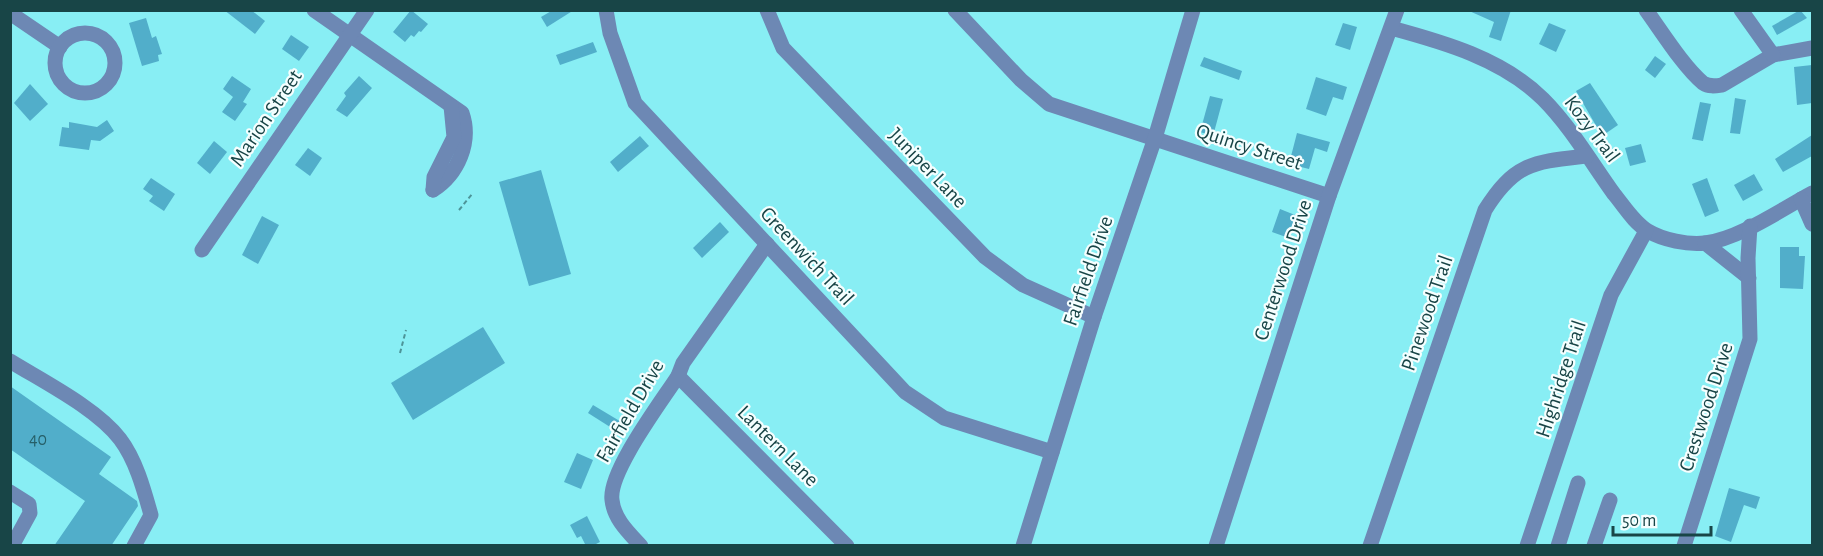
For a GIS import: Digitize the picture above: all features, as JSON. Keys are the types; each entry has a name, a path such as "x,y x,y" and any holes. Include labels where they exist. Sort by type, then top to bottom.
{"street":[{"path":"314,10 348,36 462,113 467,127 466,142 445,182 433,190 434,177 454,137 451,106"},
{"name":"Marion Street","path":"201,250 367,10"},
{"name":"Greenwich Trail","path":"606,10 610,33 634,103 906,392 944,418 1052,452"},
{"name":"Juniper Lane","path":"767,10 783,48 986,257 1023,285 1094,317"},
{"name":"Quincy Street","path":"955,10 1021,80 1050,104 1329,196"},
{"name":"Fairfield Drive","path":"1023,546 1094,317 1155,138 1193,10"},
{"name":"Centerwood Drive","path":"1216,546 1329,196 1397,10"},
{"path":"1646,10 1704,84 1722,85 1773,55 1812,48"},
{"path":"1741,10 1773,55"},
{"path":"10,13 60,47"},
{"name":"Kozy Trail","path":"1390,28 1437,41 1467,53 1497,66 1530,87 1556,114 1629,214 1646,231"},
{"name":"Pinewood Trail","path":"1370,546 1485,210 1509,177 1522,169 1536,163 1587,156"},
{"path":"1646,231 1665,238 1705,243 1750,226 1807,196 1812,224"},
{"name":"Crestwood Drive","path":"1684,546 1750,339 1750,226"},
{"name":"Highridge Trail","path":"1527,546 1611,295 1646,231"},
{"path":"1705,243 1749,278"},
{"name":"Fairfield Drive","path":"641,546 621,525 611,499 616,473 678,376 683,363 767,244"},
{"path":"10,361 95,416 120,439 143,485 151,515 134,546"},
{"name":"Lantern Lane","path":"678,376 847,546"},
{"path":"1558,546 1578,483"},
{"path":"10,492 29,504 30,513 12,546"},
{"path":"1594,546 1610,500"}],"path":[{"path":"459,210 472,193"},
{"path":"400,353 406,330"}],"building":[{"path":"224,10 251,10 265,21 255,34"},
{"path":"411,10 428,24 421,32 419,31 414,37 411,35 405,42 393,32"},
{"path":"553,10 574,10 547,27 541,17"},
{"path":"1467,10 1511,10 1501,41 1489,37 1494,22"},
{"path":"1800,10 1807,18 1777,35 1772,26"},
{"path":"146,18 152,38 156,36 162,54 158,55 159,61 142,66 129,23"},
{"path":"1343,23 1357,27 1350,50 1335,45"},
{"path":"1549,23 1566,30 1556,52 1539,44"},
{"path":"291,35 309,47 299,61 282,49"},
{"path":"593,42 597,52 560,65 556,55"},
{"path":"1655,56 1666,64 1655,78 1645,70"},
{"path":"1204,57 1242,71 1239,80 1200,66"},
{"path":"1812,65 1812,103 1797,105 1794,67"},
{"path":"232,76 251,89 243,102 247,104 235,121 222,112 233,97 223,89"},
{"path":"359,76 372,88 347,117 336,110 346,96 344,93"},
{"path":"1316,77 1347,87 1343,100 1333,97 1326,116 1306,109"},
{"path":"1590,83 1618,125 1602,136 1576,91"},
{"path":"30,84 48,104 30,121 14,103"},
{"path":"1210,96 1223,99 1213,136 1200,132"},
{"path":"1735,98 1746,100 1740,134 1730,133"},
{"path":"1700,102 1711,104 1703,141 1692,139"},
{"path":"107,120 114,131 100,141 91,140 89,150 59,146 62,127 69,128 69,122 97,127"},
{"path":"1297,133 1330,142 1327,152 1315,148 1309,169 1289,164"},
{"path":"1812,135 1812,156 1783,172 1775,159"},
{"path":"640,136 649,146 618,172 610,162"},
{"path":"214,141 227,152 210,174 197,163"},
{"path":"1641,144 1646,162 1630,166 1625,148"},
{"path":"308,148 322,158 310,176 295,165"},
{"path":"541,170 571,274 529,286 499,182"},
{"path":"1754,174 1763,190 1743,201 1734,185"},
{"path":"151,178 175,194 164,211 149,201 153,196 143,189"},
{"path":"1707,178 1719,211 1705,217 1692,184"},
{"path":"1280,209 1305,219 1300,230 1291,226 1286,237 1272,232"},
{"path":"262,216 279,225 258,264 242,255"},
{"path":"720,222 729,232 702,258 693,248"},
{"path":"1780,247 1799,247 1799,256 1805,256 1803,289 1780,288"},
{"path":"483,327 505,363 413,420 391,383"},
{"path":"10,386 111,457 99,474 137,501 138,506 111,546 54,546 85,501 10,449"},
{"path":"593,405 623,423 618,432 588,413"},
{"path":"577,453 593,460 581,489 564,482"},
{"path":"1729,488 1760,497 1756,509 1744,505 1731,542 1715,536"},
{"path":"587,516 600,542 592,546 586,546 581,536 577,538 570,525"}]}
